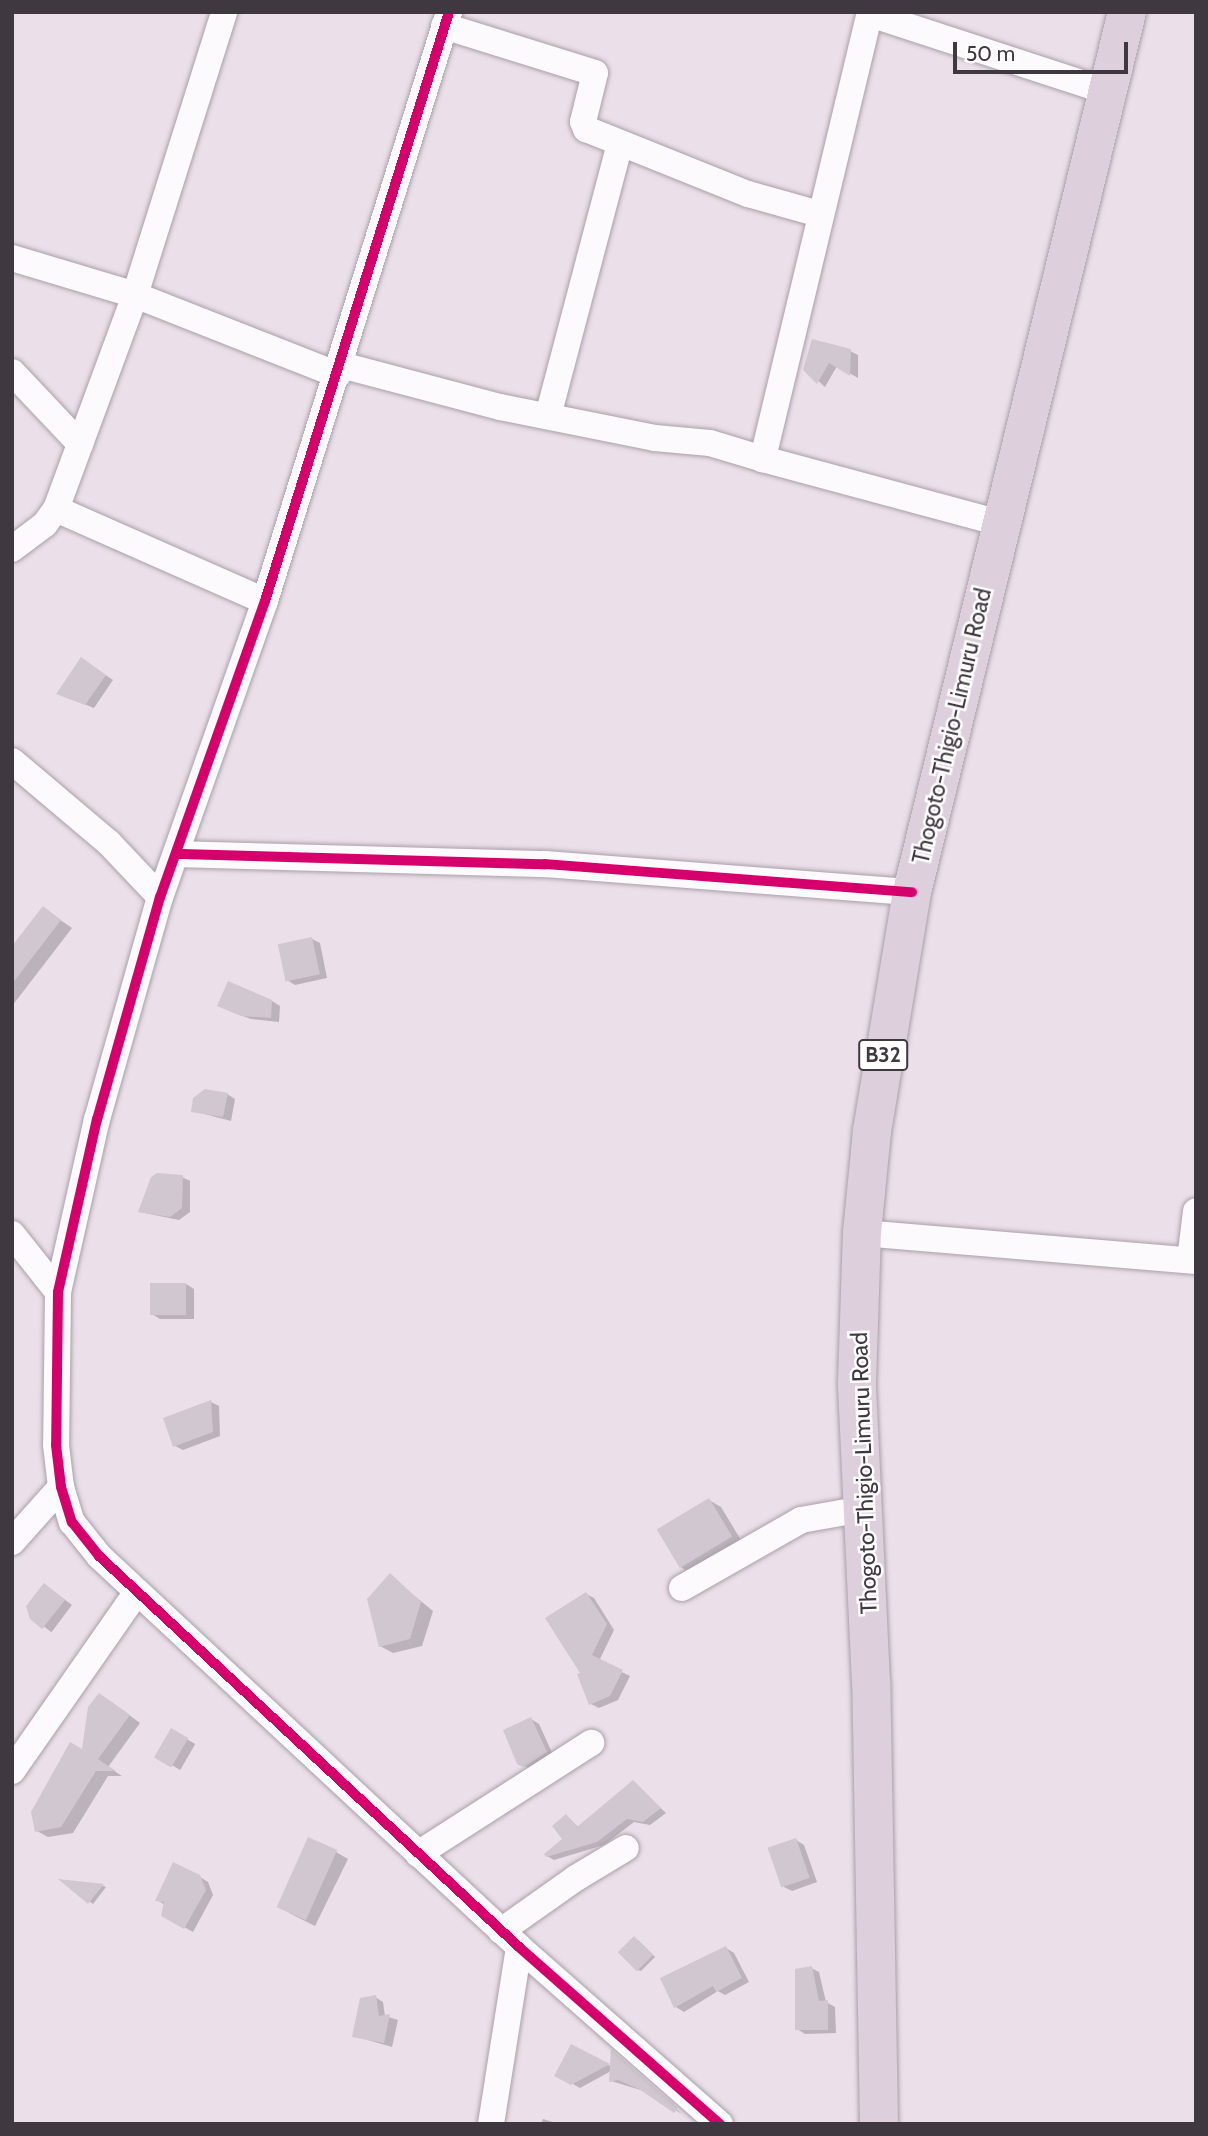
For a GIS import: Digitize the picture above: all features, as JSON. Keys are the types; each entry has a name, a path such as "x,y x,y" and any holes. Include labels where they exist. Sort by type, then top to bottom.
{"highway":[{"name":"Thogoto-Thigio-Limuru Road","path":"879,2124 863,1509 856,1382 862,1233 888,1020 912,892 1127,12"}],"street":[{"path":"12,549 45,524 56,509 135,295 223,12"},
{"path":"763,459 793,348 819,214 870,13 1108,92"},
{"path":"720,2124 510,1939 99,1556 72,1522 61,1487 56,1445 58,1292 97,1119 160,897 178,854 265,601 446,19 595,73 584,126 748,194 819,214"},
{"path":"548,416 620,143"},
{"path":"12,258 135,295 339,370 655,438 710,443 1000,523"},
{"path":"12,372 80,444"},
{"path":"56,509 265,601"},
{"path":"12,761 109,843 160,897"},
{"path":"178,854 545,864 912,892"},
{"path":"862,1233 1193,1260 1196,1211"},
{"path":"12,1234 58,1292"},
{"path":"12,1542 61,1487"},
{"path":"682,1588 801,1520 863,1509"},
{"path":"12,1771 137,1592"},
{"path":"418,1854 591,1743"},
{"path":"491,2124 510,1939 576,1878 626,1848"}],"building":[{"path":"812,339 851,349 850,376 829,363 817,384 803,370"},
{"path":"81,657 106,675 85,705 56,694"},
{"path":"43,906 61,920 12,984 12,946"},
{"path":"312,937 320,974 286,981 278,944"},
{"path":"228,981 272,1000 271,1018 241,1016 217,1006"},
{"path":"205,1089 228,1093 223,1117 191,1112 193,1098"},
{"path":"157,1173 183,1175 182,1208 170,1217 138,1212 151,1177"},
{"path":"150,1283 186,1283 186,1315 150,1315"},
{"path":"211,1400 213,1432 173,1447 163,1418"},
{"path":"709,1498 732,1537 680,1568 657,1529"},
{"path":"390,1573 421,1602 410,1639 379,1647 367,1599"},
{"path":"44,1583 65,1600 42,1629 30,1619 26,1606"},
{"path":"586,1592 607,1624 592,1655 623,1670 610,1696 589,1705 577,1674 580,1673 545,1618"},
{"path":"99,1693 130,1715 98,1759 116,1771 96,1771 61,1827 35,1832 31,1812 70,1742 82,1749 88,1707"},
{"path":"531,1717 547,1752 524,1767 517,1764 503,1730"},
{"path":"171,1728 188,1738 171,1767 154,1757"},
{"path":"633,1780 661,1808 643,1822 627,1819 597,1842 546,1857 544,1854 562,1839 552,1826 566,1814 577,1827"},
{"path":"308,1837 337,1850 306,1920 277,1907"},
{"path":"796,1838 810,1878 781,1887 768,1848"},
{"path":"173,1862 200,1875 206,1890 184,1929 161,1916 164,1902 155,1901"},
{"path":"58,1879 104,1884 88,1904"},
{"path":"634,1936 653,1955 637,1971 618,1952"},
{"path":"726,1946 742,1978 716,1992 713,1986 674,2008 660,1978"},
{"path":"812,1966 819,2001 828,2000 828,2030 795,2030 795,1969"},
{"path":"376,1995 379,2016 390,2014 384,2043 352,2037 360,1998"},
{"path":"571,2044 610,2064 571,2085 554,2076"},
{"path":"611,2049 678,2108 674,2113 639,2089 618,2080 609,2082"}],"cycle path":[{"path":"449,12 265,601 160,897 97,1119 58,1292 56,1445 61,1487 72,1522 99,1556 519,1947 720,2124"},
{"path":"178,854 545,864 912,892"}]}
